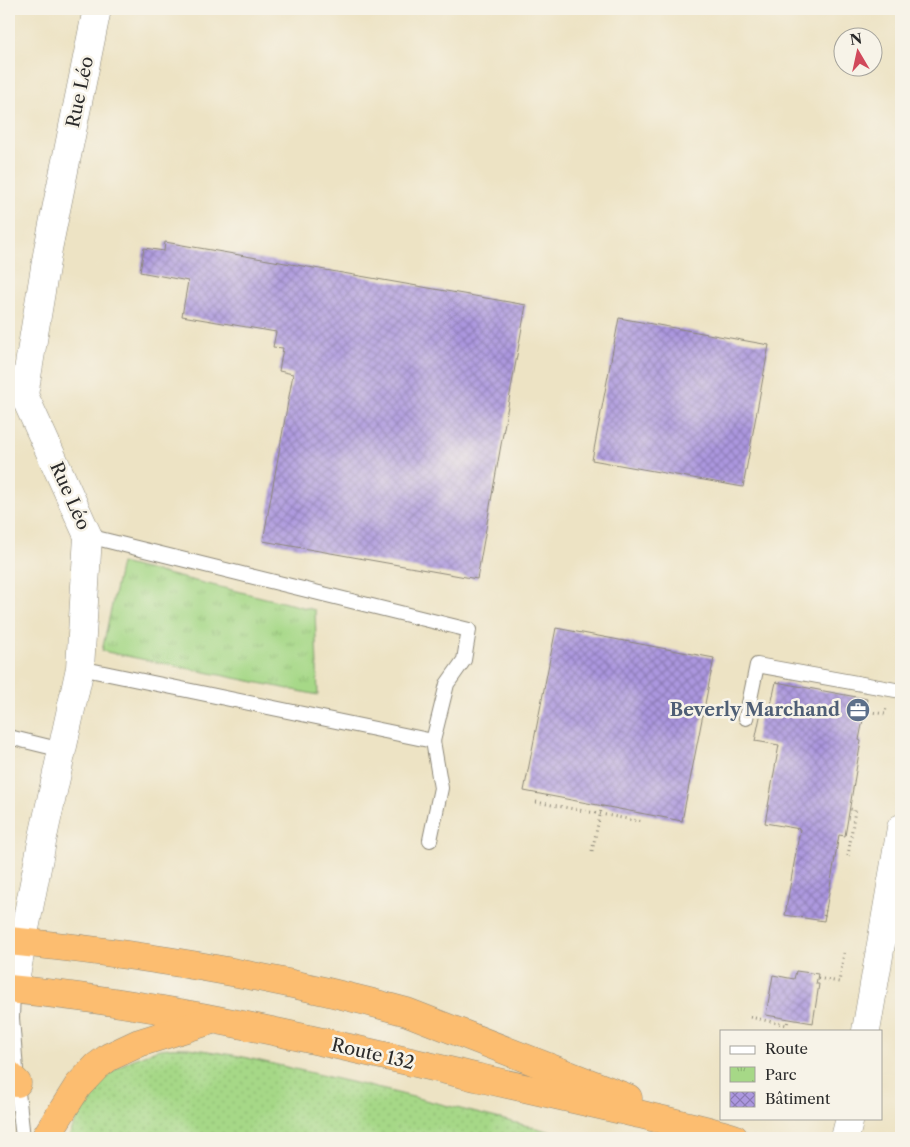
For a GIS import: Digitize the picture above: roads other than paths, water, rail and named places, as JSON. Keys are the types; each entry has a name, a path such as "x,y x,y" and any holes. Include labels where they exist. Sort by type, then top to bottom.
{"highway":[{"path":"16,942 166,961 239,974 350,997 406,1012 726,1136"},
{"name":"Route 132","path":"11,990 76,996 213,1019 333,1044 726,1136"},
{"path":"45,1138 78,1086 86,1076 109,1057 139,1042 213,1019"}],"street":[{"name":"Rue Léo","path":"11,990 16,942 43,837 80,668 88,536 24,395 48,249 97,9"},
{"path":"866,1030 901,828"},
{"path":"845,1138 850,1120"}],"lane":[{"path":"88,536 469,630 464,660 447,684 434,741 441,788 430,840"},
{"path":"746,718 757,664 901,690"},
{"path":"80,668 434,741"},
{"path":"9,737 62,750"},
{"path":"11,990 13,1079 23,1138"}],"place":[{"name":"Beverly Marchand","path":"858,710"}]}
